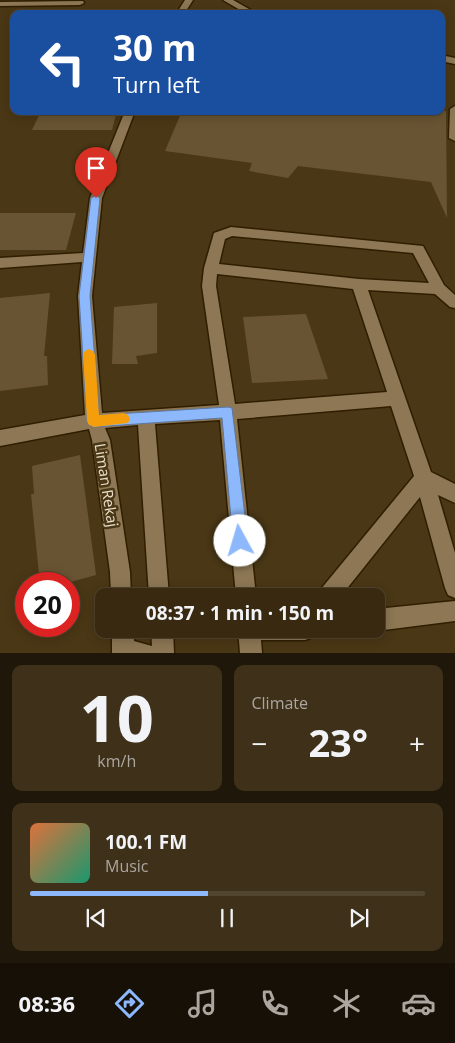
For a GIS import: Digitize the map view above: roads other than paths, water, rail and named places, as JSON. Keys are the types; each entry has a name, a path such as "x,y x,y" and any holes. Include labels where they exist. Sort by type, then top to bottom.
{"street":[{"path":"227,0 246,10"},
{"path":"235,0 242,8"},
{"path":"0,4 81,1"},
{"path":"455,109 455,138"},
{"name":"Liman Rekaj","path":"121,588 101,440 94,421 85,296 96,198 128,115"},
{"path":"245,588 228,412 209,286 211,268 219,236 231,231 418,249 439,289 455,303"},
{"path":"0,263 89,257"},
{"path":"211,268 359,284 439,289"},
{"path":"359,284 424,478 455,588"},
{"path":"0,438 94,421 397,398"},
{"path":"146,417 158,588"},
{"path":"424,478 455,494"},
{"path":"335,588 424,478"},
{"path":"385,619 455,611"},
{"path":"126,638 130,652"},
{"path":"162,638 163,653"},
{"path":"250,638 251,653"}]}
